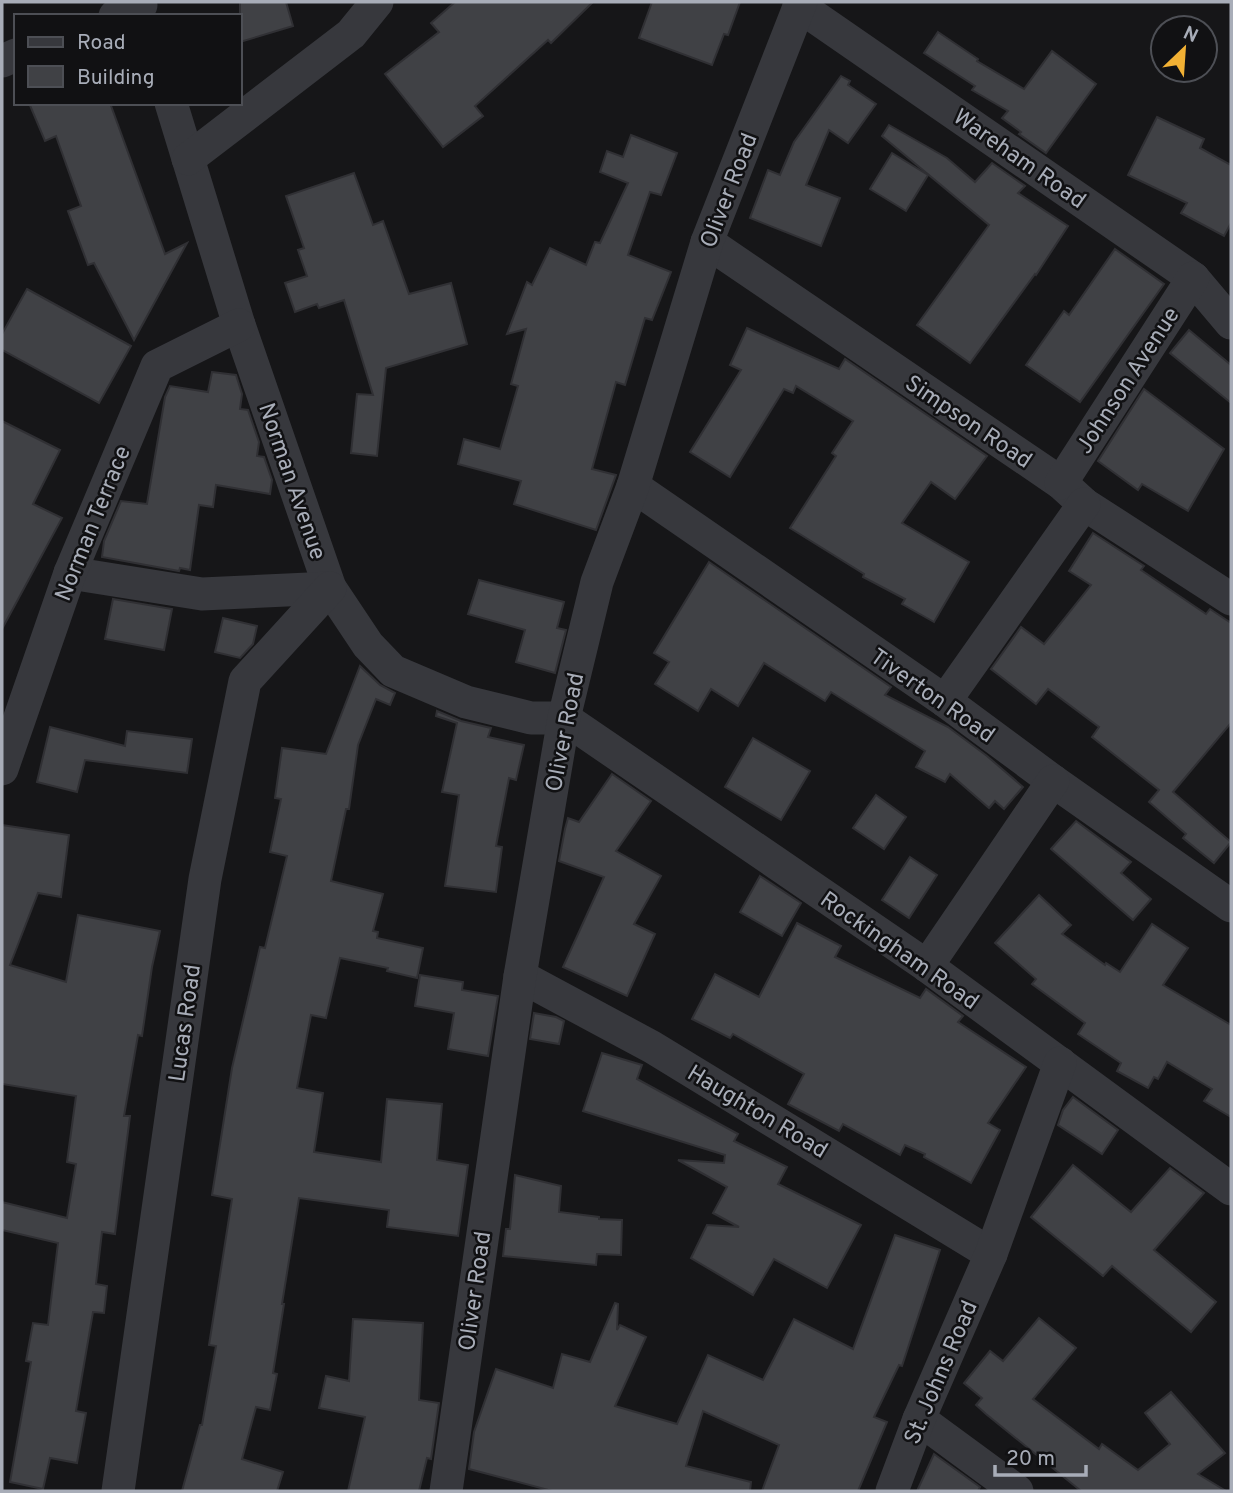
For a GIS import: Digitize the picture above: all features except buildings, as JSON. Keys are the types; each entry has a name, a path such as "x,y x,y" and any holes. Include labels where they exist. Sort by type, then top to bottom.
{"street":[{"path":"188,159 351,34 377,2"},
{"name":"Oliver Road","path":"446,1491 520,976 564,718 597,582 633,486 707,243 800,4"},
{"name":"Wareham Road","path":"800,4 1193,278 1231,323"},
{"name":"Norman Avenue","path":"172,105 239,325 330,588 368,645 393,671 466,702 531,718 564,718"},
{"name":"Simpson Road","path":"707,243 1231,599"},
{"name":"Johnson Avenue","path":"944,701 1073,494 1193,278"},
{"name":"Norman Terrace","path":"2,769 70,573 157,366 239,325"},
{"name":"Tiverton Road","path":"633,486 944,701 1231,906"},
{"path":"70,573 202,594 330,588"},
{"name":"Lucas Road","path":"118,1491 205,879 245,681 330,588"},
{"name":"Rockingham Road","path":"564,718 927,967 1231,1189"},
{"path":"927,967 1053,781"},
{"name":"Haughton Road","path":"520,976 652,1047 991,1254"},
{"name":"St. Johns Road","path":"892,1491 919,1419 991,1254 1060,1063"},
{"path":"919,1419 1017,1491"}]}
